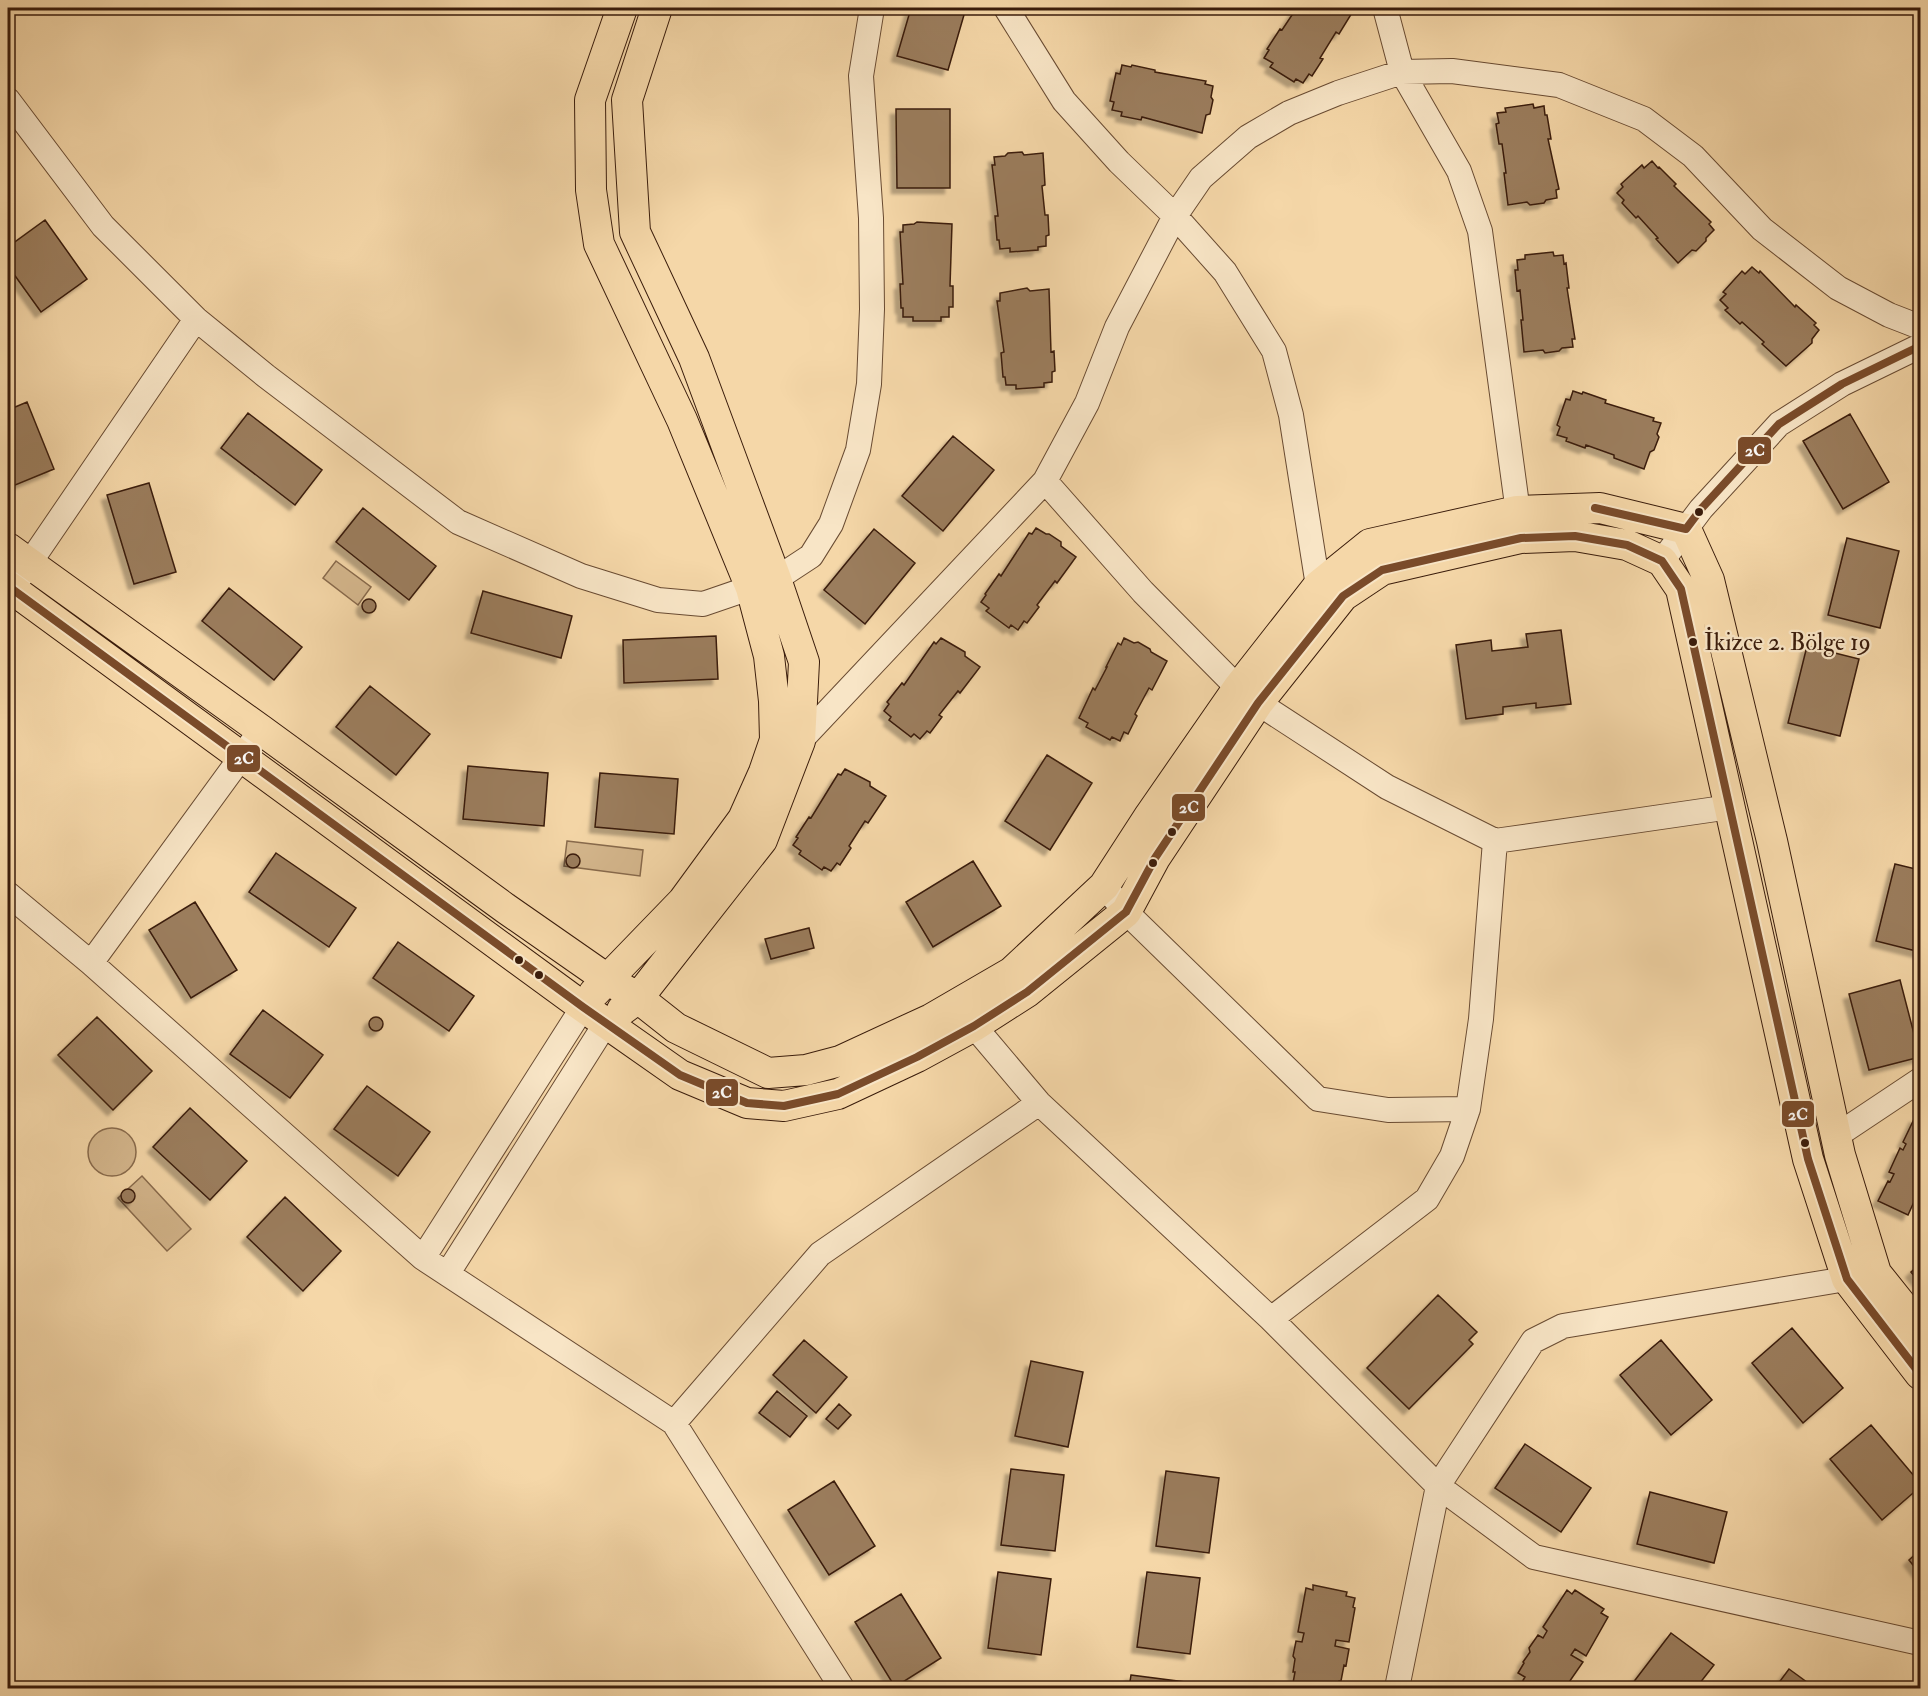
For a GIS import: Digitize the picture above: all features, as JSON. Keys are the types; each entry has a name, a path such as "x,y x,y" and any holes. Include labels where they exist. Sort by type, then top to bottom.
{"main road":[{"path":"594,1015 638,998 762,840 800,741 804,662 682,420 599,244 591,190 590,100 622,8"},
{"path":"594,1015 607,979 683,902 743,819 764,772 774,740 774,701 763,584 694,358 635,232 627,100 657,8"},
{"path":"9,590 680,1075 747,1102 784,1106 838,1094 917,1057 974,1026 1027,992 1126,912 1248,695 1318,586 1370,544 1519,524 1599,508 1686,529 1709,580 1772,841 1836,1136 1862,1276 1920,1328"},
{"path":"18,557 505,908 638,998 676,1028 768,1073 806,1070 840,1061 932,1019 1012,972 1104,886 1150,815 1248,695 1343,596 1382,570 1519,524 1627,545 1662,561 1681,589 1808,1159 1862,1276 1920,1374"}],"street":[{"path":"8,100 103,226 196,319 266,376 458,522 581,576 658,600 703,604 763,584 811,556 831,524 858,450 869,384 872,309 871,218 861,76 872,8"},
{"path":"1006,8 1064,101 1119,162 1175,216 1225,272 1274,351 1291,415 1318,586"},
{"path":"1384,8 1402,72 1459,171 1480,231 1519,524"},
{"path":"800,741 1045,481 1087,403 1117,327 1175,216 1201,178 1248,137 1289,113 1338,93 1402,72 1452,71 1559,85 1644,119 1693,156 1762,230 1838,288 1889,315 1920,327"},
{"path":"9,590 18,557 196,319"},
{"path":"1662,561 1701,509 1779,424 1842,384 1920,346"},
{"path":"1045,481 1143,592 1248,695 1387,787 1495,841 1730,807"},
{"path":"91,963 261,730"},
{"path":"1270,1319 1427,1199 1452,1156 1468,1109 1481,1019 1495,841"},
{"path":"1104,886 1126,912 1318,1099 1388,1110 1468,1109"},
{"path":"8,894 91,963 423,1257 674,1423 842,1689"},
{"path":"423,1257 594,1015"},
{"path":"448,1273 594,1015"},
{"path":"974,1026 1039,1103 1270,1319 1438,1486 1534,1557 1920,1643"},
{"path":"1836,1136 1920,1080"},
{"path":"674,1423 820,1254 1039,1103"},
{"path":"1397,1689 1438,1486 1533,1341 1563,1326 1862,1276"}],"shaded area":[{"path":"336,561 371,587 358,605 323,578"},
{"path":"567,841 643,850 640,876 564,866"},
{"path":"107,1128 117,1128 129,1135 136,1147 136,1157 129,1169 117,1176 107,1176 92,1165 88,1157 88,1147 99,1132"},
{"path":"142,1176 191,1229 167,1251 118,1198"}],"building":[{"path":"911,8 966,8 948,70 897,56"},
{"path":"1294,8 1355,8 1339,34 1336,32 1312,76 1309,74 1303,83 1296,79 1294,82 1270,67 1273,63 1264,58 1280,29 1282,30 1296,9"},
{"path":"1122,65 1131,67 1132,65 1155,70 1155,72 1206,81 1205,84 1213,86 1210,114 1206,115 1202,133 1142,117 1141,120 1121,116 1122,112 1112,110 1114,102 1110,101 1116,73 1120,74"},
{"path":"1533,104 1534,108 1544,106 1545,115 1547,115 1551,139 1548,139 1559,189 1556,190 1557,198 1530,205 1527,202 1508,205 1502,144 1499,144 1496,124 1499,123 1497,113 1506,112 1505,108"},
{"path":"896,109 950,109 950,188 897,188"},
{"path":"1022,152 1024,155 1043,153 1045,185 1042,186 1045,215 1048,215 1049,235 1046,236 1046,246 1038,247 1038,250 1010,252 1010,248 1000,249 999,240 997,240 995,216 998,216 992,165 995,165 994,157"},
{"path":"1652,161 1711,222 1709,224 1714,230 1696,251 1692,250 1678,263 1638,216 1636,218 1622,203 1624,200 1617,193 1623,187 1621,184 1642,165 1644,168"},
{"path":"45,220 87,279 41,312 8,266 8,247"},
{"path":"917,222 952,224 950,286 953,286 953,307 949,307 949,317 941,317 941,321 913,321 913,317 903,317 900,284 903,284 900,232 903,232 903,225"},
{"path":"1553,252 1554,256 1563,255 1564,264 1566,263 1569,288 1567,288 1575,339 1572,339 1573,347 1545,353 1543,350 1524,352 1520,290 1517,291 1515,270 1518,270 1517,260 1525,259 1525,255"},
{"path":"1752,267 1759,273 1760,271 1795,307 1796,305 1816,323 1814,325 1819,330 1812,339 1812,343 1786,366 1762,344 1764,342 1725,310 1728,308 1720,300 1726,294 1723,292 1742,271 1745,274"},
{"path":"1027,288 1030,291 1049,289 1051,352 1054,351 1055,371 1052,372 1052,382 1044,383 1044,387 1016,389 1016,385 1006,385 1005,377 1003,377 1001,353 1004,352 997,301 1000,301 1000,293"},
{"path":"1573,391 1606,400 1605,403 1654,418 1653,421 1661,423 1657,434 1659,437 1644,469 1614,458 1614,455 1566,441 1567,438 1557,435 1560,427 1557,425 1566,399 1570,400"},
{"path":"27,402 54,469 8,488 8,410"},
{"path":"248,413 322,470 295,505 221,448"},
{"path":"1850,414 1889,482 1843,509 1803,441"},
{"path":"953,436 994,470 943,531 902,496"},
{"path":"149,483 176,572 134,584 107,495"},
{"path":"363,508 436,566 409,600 336,542"},
{"path":"1036,528 1061,542 1061,546 1076,557 1037,605 1039,607 1027,623 1024,621 1018,630 1011,625 1009,628 986,611 989,608 981,602 1029,533 1032,534"},
{"path":"874,529 915,563 865,624 824,590"},
{"path":"1847,538 1899,551 1880,628 1828,615"},
{"path":"229,588 302,647 274,680 202,621"},
{"path":"483,591 572,616 561,658 471,633"},
{"path":"369,599 374,601 376,606 374,611 369,613 364,611 362,606 364,601"},
{"path":"1561,630 1571,704 1536,708 1536,703 1503,707 1503,714 1466,719 1456,645 1491,640 1492,651 1528,647 1526,634"},
{"path":"716,636 718,679 624,683 623,640"},
{"path":"941,638 965,652 965,656 980,667 939,715 942,717 930,733 927,731 920,739 914,734 911,737 889,720 891,717 884,711 889,704 887,702 902,683 904,685 934,642 936,644"},
{"path":"1124,638 1134,643 1138,642 1167,661 1152,690 1149,688 1135,714 1137,716 1128,734 1124,732 1120,741 1112,737 1110,740 1086,727 1088,723 1079,718 1118,643 1121,645"},
{"path":"1807,646 1859,659 1840,736 1788,723"},
{"path":"370,686 430,734 396,775 336,727"},
{"path":"1047,755 1092,783 1050,850 1005,821"},
{"path":"468,766 548,773 544,826 463,819"},
{"path":"845,769 870,782 870,786 886,796 868,823 865,821 840,865 837,863 831,871 824,867 822,870 799,854 801,851 793,845 838,774 841,775"},
{"path":"600,773 678,779 674,834 595,827"},
{"path":"276,853 356,908 329,947 249,892"},
{"path":"573,854 578,856 580,861 578,866 573,868 568,866 566,861 568,856"},
{"path":"973,861 1001,906 933,947 906,902"},
{"path":"1895,864 1920,870 1920,952 1876,941"},
{"path":"195,902 237,970 191,998 149,930"},
{"path":"809,928 814,948 771,959 765,939"},
{"path":"398,942 474,996 449,1031 373,978"},
{"path":"1900,980 1920,1057 1869,1070 1849,994"},
{"path":"263,1010 323,1055 290,1098 230,1054"},
{"path":"97,1017 152,1071 113,1110 58,1055"},
{"path":"376,1017 381,1019 383,1024 381,1029 376,1031 371,1029 369,1024 371,1019"},
{"path":"367,1086 430,1132 398,1176 334,1129"},
{"path":"190,1108 247,1161 210,1200 153,1147"},
{"path":"1915,1117 1920,1120 1920,1188 1918,1186 1915,1192 1918,1193 1908,1215 1878,1201 1894,1174 1889,1172 1900,1148 1903,1150 1906,1144 1903,1142"},
{"path":"128,1189 133,1191 135,1196 133,1201 128,1203 123,1201 121,1196 123,1191"},
{"path":"285,1197 341,1251 303,1291 247,1237"},
{"path":"1920,1264 1920,1283 1911,1272"},
{"path":"1438,1295 1477,1332 1469,1340 1473,1344 1409,1409 1367,1368"},
{"path":"1792,1328 1843,1388 1803,1423 1752,1363"},
{"path":"804,1340 847,1377 816,1413 773,1375"},
{"path":"1661,1340 1712,1400 1671,1435 1620,1375"},
{"path":"1031,1361 1083,1372 1068,1447 1015,1436"},
{"path":"777,1391 807,1416 790,1437 759,1413"},
{"path":"839,1404 851,1415 838,1429 826,1419"},
{"path":"1871,1425 1920,1483 1920,1487 1882,1520 1830,1459"},
{"path":"1525,1444 1591,1488 1561,1532 1495,1488"},
{"path":"1011,1469 1064,1475 1055,1551 1001,1545"},
{"path":"1166,1471 1219,1478 1209,1553 1156,1546"},
{"path":"834,1481 875,1546 829,1575 788,1510"},
{"path":"1650,1492 1727,1512 1714,1563 1637,1544"},
{"path":"1920,1550 1920,1574 1909,1560"},
{"path":"998,1572 1051,1579 1041,1655 988,1648"},
{"path":"1147,1572 1200,1578 1190,1654 1137,1647"},
{"path":"1313,1585 1347,1592 1346,1596 1355,1598 1349,1642 1336,1640 1335,1646 1349,1649 1338,1688 1300,1688 1301,1685 1293,1683 1295,1659 1293,1656 1296,1641 1302,1642 1304,1633 1298,1632 1306,1588 1313,1590"},
{"path":"1567,1590 1572,1594 1575,1590 1604,1609 1601,1613 1608,1617 1586,1656 1575,1649 1571,1655 1583,1662 1565,1688 1533,1688 1522,1682 1525,1677 1518,1673 1530,1652 1529,1648 1538,1635 1543,1638 1547,1631 1543,1627"},
{"path":"901,1594 941,1658 895,1687 855,1622"},
{"path":"1671,1633 1714,1665 1696,1688 1629,1688"},
{"path":"1789,1669 1815,1688 1775,1688"},
{"path":"1131,1675 1185,1682 1184,1688 1129,1688"}],"transit line":[{"name":"2C","path":"1595,508 1686,529 1701,509 1779,424 1842,384 1920,346"},
{"name":"2C","path":"8,586 583,1007 680,1075 747,1103 784,1106 838,1094 917,1057 974,1026 1027,992 1126,912 1155,858 1258,703 1343,596 1382,570 1521,538 1575,536 1627,545 1662,561 1681,589 1808,1159 1847,1279 1920,1374"}],"place":[{"name":"İkizce 2. Bölge 19","path":"1693,642"}]}
